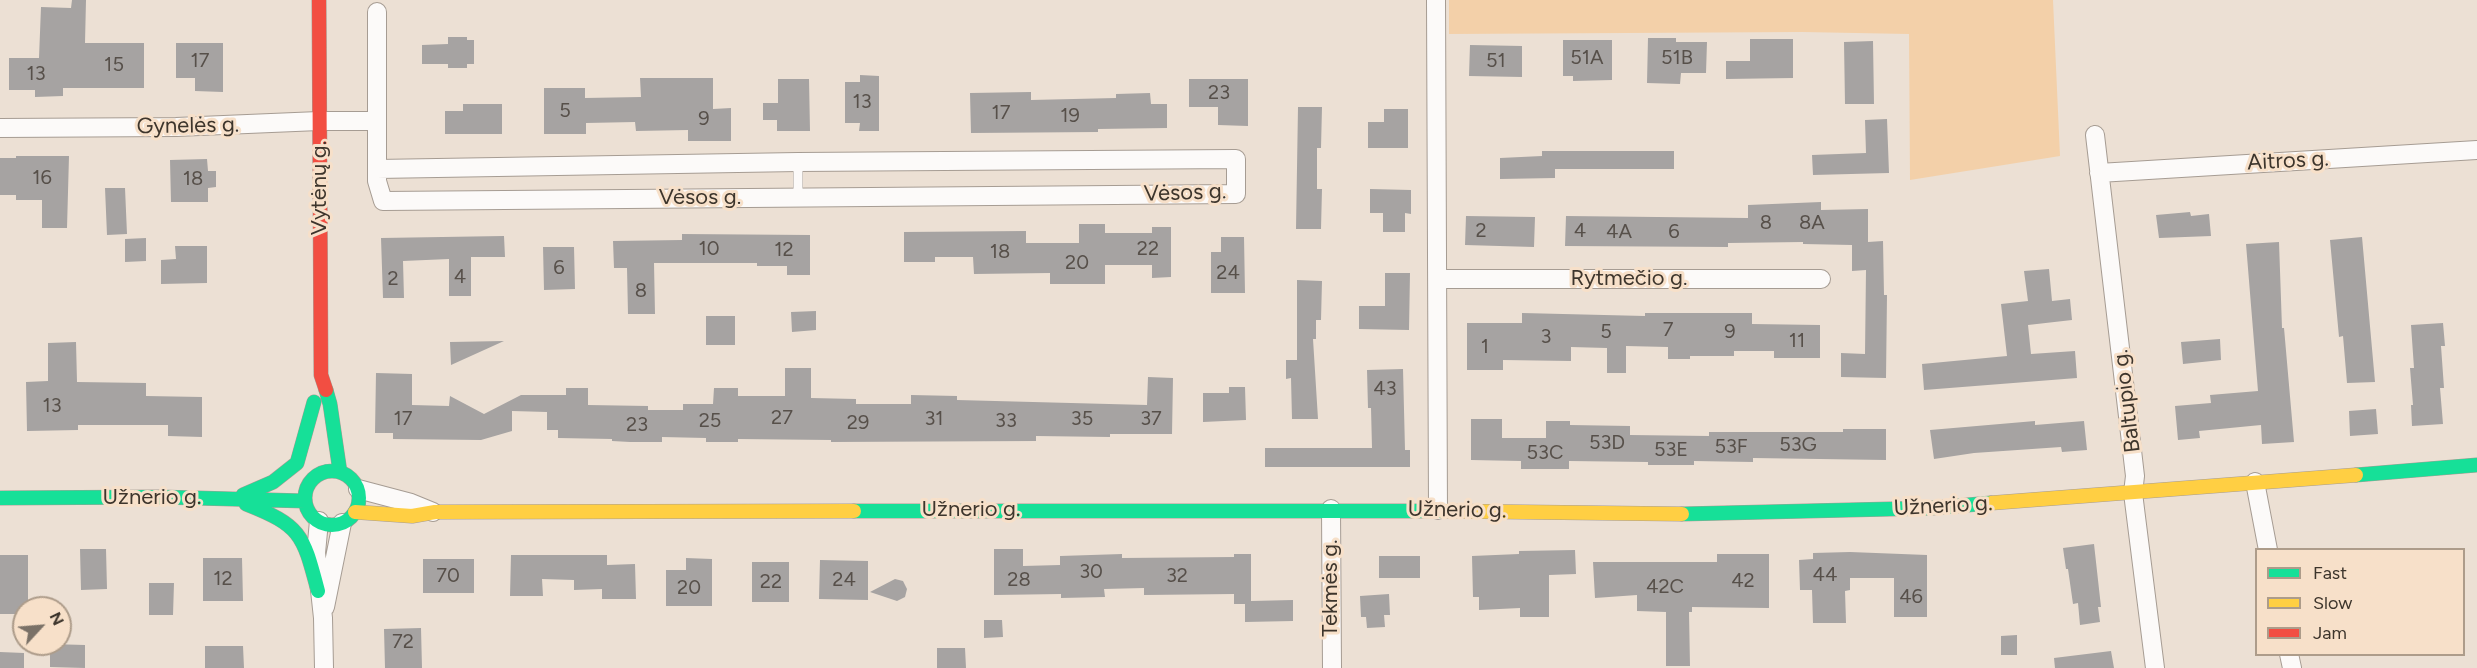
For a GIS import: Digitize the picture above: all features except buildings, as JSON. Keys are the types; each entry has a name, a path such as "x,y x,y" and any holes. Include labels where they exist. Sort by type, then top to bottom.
{"street":[{"name":"Vytėnų g.","path":"318,474 314,402 321,375 319,0"},
{"path":"1436,0 1438,510"},
{"path":"377,12 377,168"},
{"name":"Gynelės g.","path":"0,128 176,128 319,121 376,121"},
{"name":"Baltupio g.","path":"2096,135 2135,476 2133,493 2155,668"},
{"name":"Aitros g.","path":"2100,172 2477,150"},
{"name":"Vėsos g.","path":"1236,159 1236,194 383,201 377,181 377,168 798,162 1236,159"},
{"name":"Rytmečio g.","path":"1438,279 1821,279"},
{"name":"Vytėnų g.","path":"321,375 330,404 340,471"},
{"path":"234,499 273,482 297,463 314,402"},
{"name":"Užnerio g.","path":"349,518 412,516 435,512 1331,509 1678,514 1932,507 2477,465"},
{"path":"323,618 349,518 358,505 358,489 354,481 340,471 325,471 318,474 307,486 305,501 312,516 319,522 334,525 349,518"},
{"path":"2254,482 2268,548"},
{"name":"Užnerio g.","path":"358,489 435,512"},
{"name":"Užnerio g.","path":"0,498 160,497 305,501"},
{"path":"234,499 272,515 291,526 299,535 318,591"},
{"name":"Tekmės g.","path":"1331,509 1332,668"},
{"path":"319,522 316,553 318,591 323,618 324,668"}],"lane":[{"path":"798,162 798,197"}],"shaded area":[{"path":"1449,0 2053,0 2060,156 1910,180 1909,34 1802,32 1449,34"}],"traffic: fast":[{"path":"326,390 340,472"},
{"path":"243,495 273,482 297,463 314,402"},
{"path":"2356,475 2477,465"},
{"path":"327,471 337,471 347,475 355,483 359,498 355,513 347,521 337,525 327,525 317,521 309,513 305,503 305,493 309,483 317,475 327,471"},
{"path":"0,498 160,497 305,501"},
{"path":"1682,514 1932,508 1991,503"},
{"path":"246,504 279,519 297,535 308,557 318,591"},
{"path":"854,511 1443,511"}],"traffic: slow":[{"path":"1991,503 2356,475"},
{"path":"355,512 412,516 435,512 854,511"},
{"path":"1443,511 1682,514"}],"traffic: jam":[{"path":"319,0 321,375 326,390"}]}
